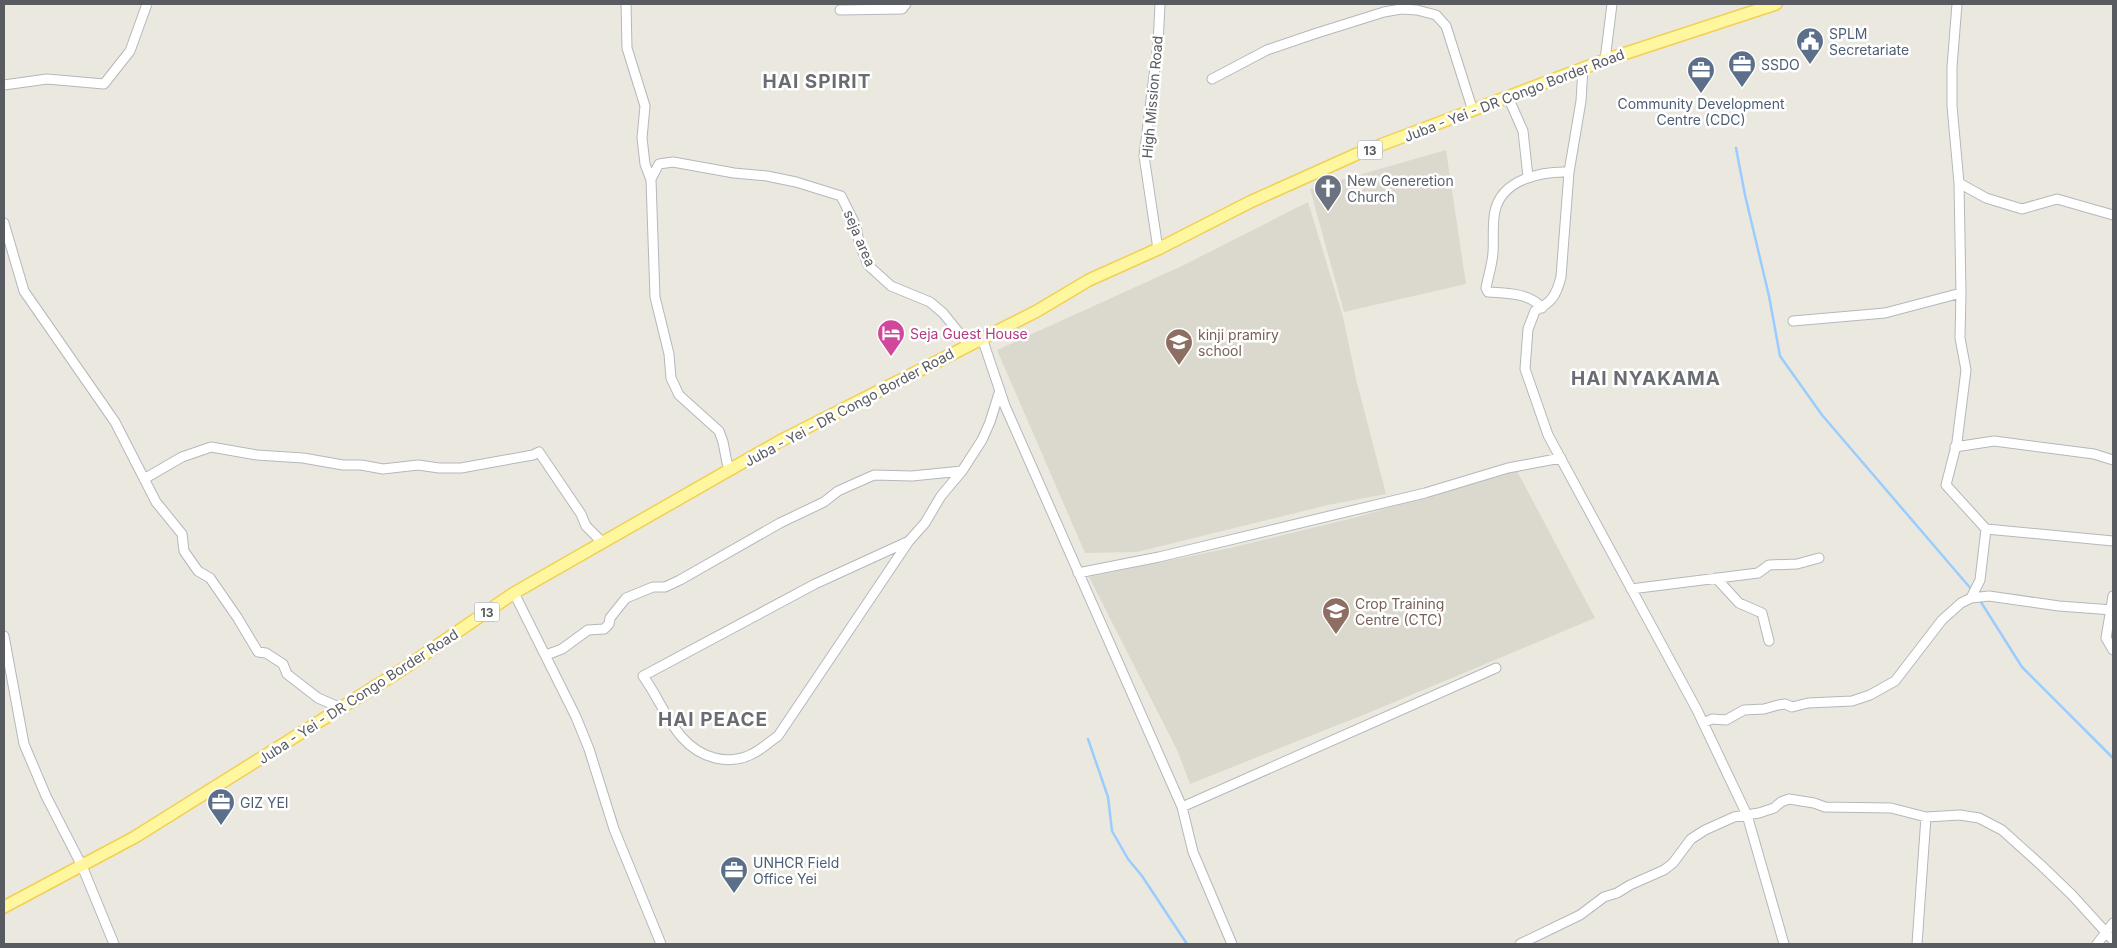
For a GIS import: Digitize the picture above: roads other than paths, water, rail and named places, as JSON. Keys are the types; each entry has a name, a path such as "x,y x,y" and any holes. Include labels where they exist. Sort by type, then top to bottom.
{"main road":[{"name":"Juba - Yei - DR Congo Border Road","path":"4,906 136,837 404,669 514,593 780,441 1037,311 1090,280 1324,168 1604,60 1776,4"}],"street":[{"path":"4,85 47,79 104,84 130,51 147,4"},
{"path":"626,4 628,48 645,106 642,138 645,164 650,172 651,180 655,297 670,354 671,378 679,395 712,423 718,431 723,442 727,463 732,469"},
{"path":"840,10 902,9 906,4"},
{"name":"High Mission Road","path":"1158,249 1144,156 1158,44 1160,4"},
{"path":"1604,60 1612,4"},
{"path":"1957,4 1952,67 1952,106 1959,183 1962,293 1960,338 1966,370 1958,442 1955,447 1946,485 1986,529 2113,541"},
{"path":"1212,79 1267,50 1316,33 1384,12 1401,9 1416,10 1436,15 1446,26 1473,111"},
{"path":"1583,68 1581,101 1568,172 1562,277 1557,291 1549,304 1535,311 1528,329 1525,369 1548,435 1703,724 1747,815 1784,944"},
{"path":"1508,97 1522,131 1528,177"},
{"name":"seja area","path":"651,180 659,164 673,162 734,173 767,176 796,182 841,196 856,226 859,242 868,264 891,286 930,302 943,313 969,345"},
{"path":"1542,308 1535,299 1503,292 1488,292 1486,288 1493,254 1496,208 1508,190 1528,177 1541,173 1568,172"},
{"path":"1959,183 1986,198 2022,210 2057,199 2113,215"},
{"path":"4,223 24,291 116,422 156,502 182,534 184,551 198,571 210,578 258,652 266,653 283,664 287,674 318,698 341,708"},
{"path":"1793,321 1885,313 1962,293"},
{"path":"982,338 1000,390 1078,573 1182,807 1193,852 1232,944"},
{"path":"909,541 815,584 643,676 680,736 692,748 706,756 725,761 751,755 778,736 909,541 962,471 982,440 1000,390"},
{"path":"1955,447 1994,442 2094,454 2113,460"},
{"path":"144,479 182,457 211,448 383,469 418,465 439,468 461,468 533,455 539,452 581,514 586,526 603,543"},
{"path":"1078,573 1159,557 1425,493 1508,468 1561,458"},
{"path":"546,655 562,649 588,630 604,629 626,598 632,594 653,587 665,587 680,580 780,523 874,475 912,476 962,471"},
{"path":"1971,598 1980,580 1986,529"},
{"path":"1631,589 1758,573 1769,565 1797,564 1819,558"},
{"path":"1716,578 1739,603 1762,613 1769,641"},
{"path":"514,593 546,655 582,733 614,828 661,944"},
{"path":"1703,724 1712,719 1726,720 1744,710 1764,709 1785,704 1792,707 1808,703 1852,701 1870,695 1895,682 1942,620 1962,602 1971,598 1989,596 2059,606 2112,610"},
{"path":"2113,596 2106,638 2113,650"},
{"path":"4,636 24,744 46,796 82,866 114,944"},
{"path":"1182,807 1496,668"},
{"path":"1520,944 1580,915 1604,897 1617,893 1664,870 1674,863 1691,839 1705,830 1734,817 1774,808 1781,802 1790,799 1799,799 1825,807 1891,808 1926,817 1960,815 1980,818 2002,830 2042,866 2113,940"},
{"path":"1917,944 1926,817"},
{"path":"2097,944 2113,923"}],"waterway":[{"path":"1736,148 1769,296 1780,356 1822,415 1972,590"},
{"path":"1979,599 2022,667 2113,758"},
{"path":"1088,739 1108,797 1112,831 1128,859 1142,876 1187,944"}],"place":[{"name":"SPLM Secretariate","path":"1810,65"},
{"name":"SSDO","path":"1742,88"},
{"name":"Community Development Centre (CDC)","path":"1701,94"},
{"name":"New Generetion Church","path":"1328,212"},
{"name":"Seja Guest House","path":"891,357"},
{"name":"kinji pramiry school","path":"1179,366"},
{"name":"Crop Training Centre (CTC)","path":"1336,635"},
{"name":"GIZ YEI","path":"221,826"},
{"name":"UNHCR Field Office Yei","path":"734,894"}],"district":[{"name":"HAI SPIRIT","path":"817,81"},
{"name":"HAI NYAKAMA","path":"1646,378"},
{"name":"HAI PEACE","path":"713,719"}]}
